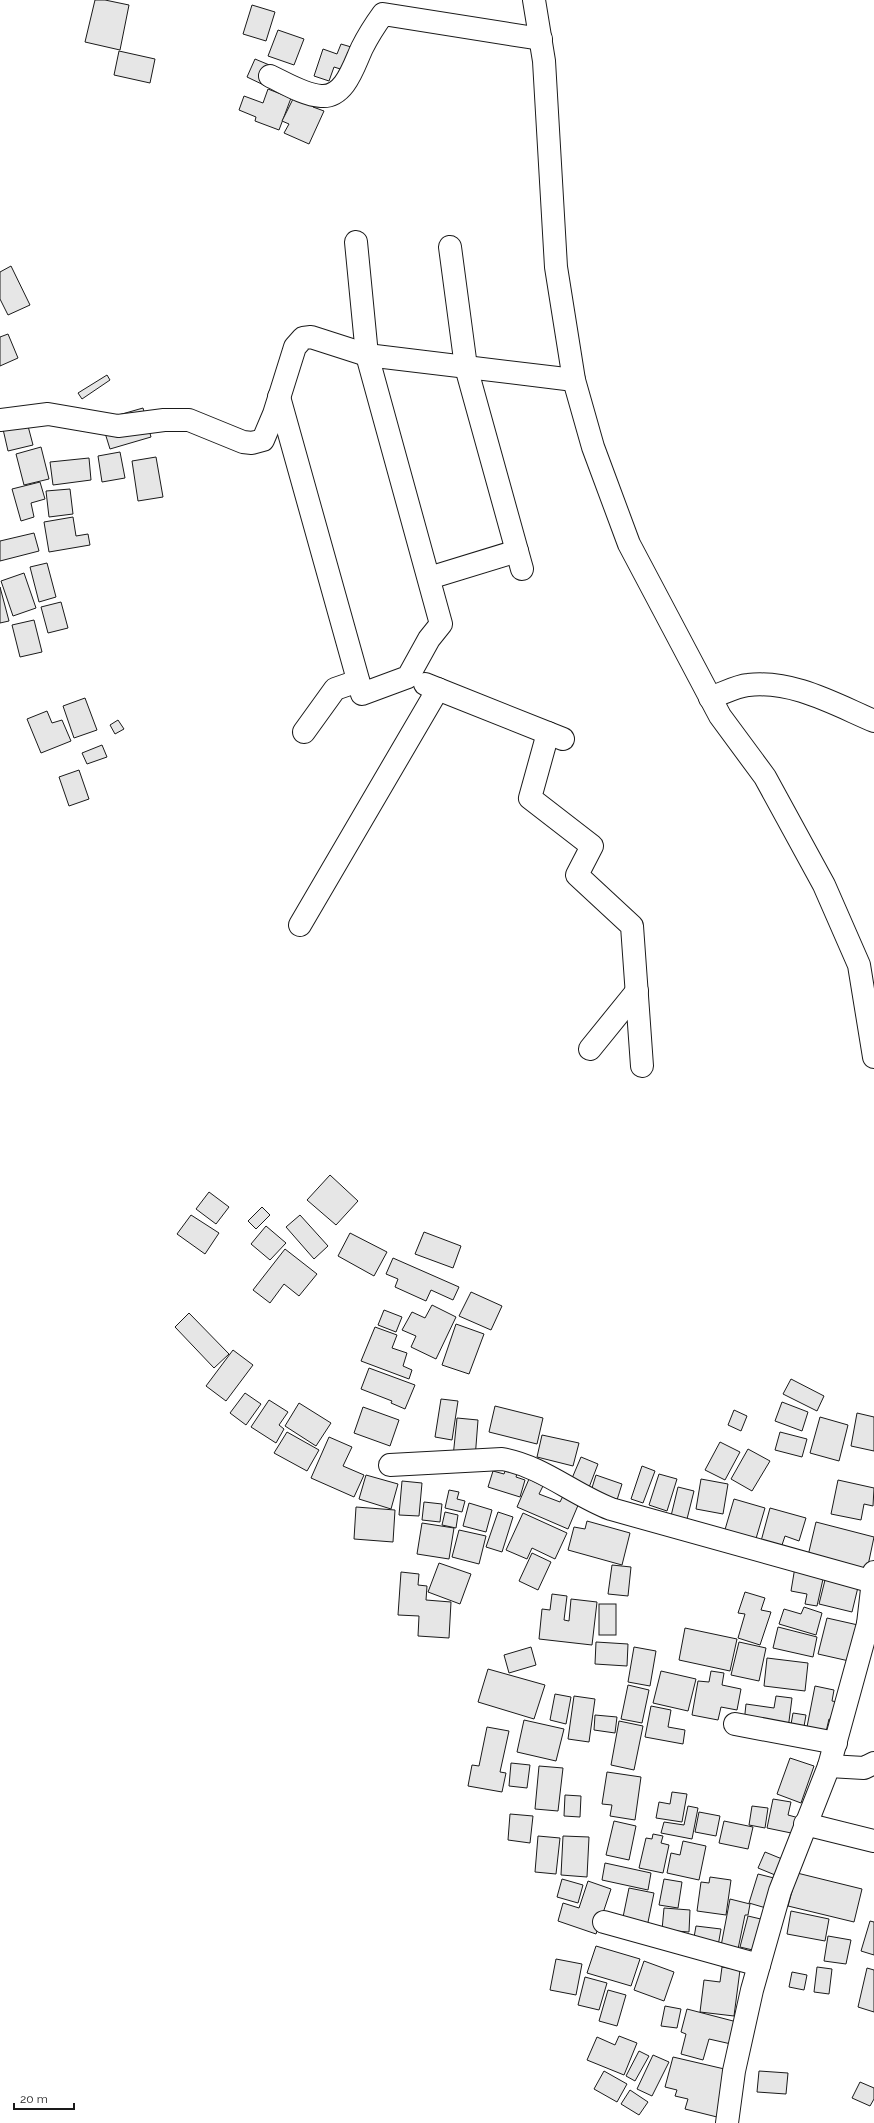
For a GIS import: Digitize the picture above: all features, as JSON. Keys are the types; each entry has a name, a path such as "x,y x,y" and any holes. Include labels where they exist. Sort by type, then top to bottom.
{"street":[{"path":"534,0 544,61 556,267 574,380 593,447 629,544 710,698 720,716 765,777 824,885 859,965 874,1057"},
{"path":"270,76 314,95 323,97 339,90 352,73 363,47 384,7 540,39"},
{"path":"279,397 362,694 408,677 429,639 441,624 367,354 356,242"},
{"path":"429,578 520,560 466,367 450,248"},
{"path":"0,420 48,414 118,426 164,420 189,420 243,442 252,443 262,440 279,397 296,347 303,338 311,337 367,354 574,380"},
{"path":"408,677 555,736 530,798 592,846 577,875 632,926 642,1066"},
{"path":"304,732 335,689 358,681"},
{"path":"710,698 747,684 774,685 812,694 874,721"},
{"path":"300,924 438,689"},
{"path":"590,1049 637,991"},
{"path":"390,1465 502,1460 519,1462 591,1502 611,1509 874,1577 871,1627 829,1766 780,1891 759,1965 734,2071 727,2123"},
{"path":"735,1724 836,1743"},
{"path":"829,1766 864,1768 874,1763"},
{"path":"805,1824 874,1841"},
{"path":"604,1922 759,1965"}],"building":[{"path":"95,0 105,0 129,5 120,50 85,42"},
{"path":"252,5 275,12 266,41 243,34"},
{"path":"278,30 304,39 294,65 268,56"},
{"path":"341,44 358,49 350,72 334,67 329,81 314,76 323,49 337,54"},
{"path":"119,51 155,59 150,83 114,75"},
{"path":"255,59 279,69 270,88 247,77"},
{"path":"268,89 291,98 279,130 255,121 256,117 239,110 244,96 263,103"},
{"path":"296,93 315,102 313,107 324,111 309,144 284,133 289,124 282,121"},
{"path":"11,266 30,305 8,315 0,299 0,272"},
{"path":"8,334 18,358 0,366 0,337"},
{"path":"107,375 110,380 82,399 78,393"},
{"path":"143,408 151,437 110,449 101,420"},
{"path":"0,416 28,426 33,445 8,451"},
{"path":"41,447 49,479 24,485 16,454"},
{"path":"120,452 125,478 102,482 98,456"},
{"path":"156,457 163,497 138,501 132,461"},
{"path":"89,458 91,480 53,485 50,462"},
{"path":"40,482 45,499 31,503 34,517 21,521 12,489"},
{"path":"70,489 73,514 49,517 46,491"},
{"path":"73,517 76,536 88,534 90,545 49,552 44,522"},
{"path":"34,533 39,551 0,561 0,541"},
{"path":"47,563 56,597 39,602 30,567"},
{"path":"24,573 36,608 13,616 1,581"},
{"path":"0,587 9,621 0,623"},
{"path":"61,602 68,628 48,633 41,607"},
{"path":"34,620 42,652 20,657 12,625"},
{"path":"85,698 97,730 74,738 63,706"},
{"path":"47,711 52,723 62,720 71,741 41,753 27,719"},
{"path":"118,720 124,729 115,734 110,725"},
{"path":"102,745 107,757 87,764 82,753"},
{"path":"79,770 89,799 69,806 59,777"},
{"path":"330,1175 358,1201 336,1225 307,1200"},
{"path":"209,1192 229,1207 216,1224 196,1209"},
{"path":"262,1207 270,1215 256,1229 248,1221"},
{"path":"191,1215 219,1233 205,1254 177,1234"},
{"path":"300,1215 328,1246 314,1259 286,1227"},
{"path":"266,1226 286,1243 270,1260 251,1244"},
{"path":"424,1232 461,1246 453,1268 415,1254"},
{"path":"350,1233 387,1252 374,1276 338,1256"},
{"path":"285,1249 317,1274 299,1296 284,1284 270,1303 253,1290"},
{"path":"393,1258 459,1287 453,1300 431,1290 426,1301 395,1287 398,1279 386,1274"},
{"path":"471,1292 502,1306 491,1330 459,1316"},
{"path":"432,1305 456,1317 436,1359 411,1347 416,1336 402,1330 412,1312 425,1318"},
{"path":"384,1310 402,1317 396,1332 378,1325"},
{"path":"189,1313 229,1354 214,1368 175,1327"},
{"path":"456,1324 484,1334 469,1374 442,1365"},
{"path":"375,1327 397,1335 392,1348 407,1353 403,1366 412,1370 409,1379 361,1361"},
{"path":"233,1350 253,1365 226,1401 206,1386"},
{"path":"369,1368 415,1385 405,1409 391,1403 392,1401 361,1389"},
{"path":"791,1379 824,1396 817,1411 783,1394"},
{"path":"245,1393 261,1404 246,1425 230,1413"},
{"path":"441,1399 458,1401 452,1440 435,1437"},
{"path":"269,1400 288,1412 279,1425 284,1429 276,1443 251,1427"},
{"path":"782,1402 808,1412 802,1431 775,1421"},
{"path":"299,1403 331,1423 316,1446 285,1426"},
{"path":"495,1406 543,1418 537,1444 489,1432"},
{"path":"363,1407 399,1420 390,1446 354,1433"},
{"path":"734,1410 747,1416 741,1431 728,1425"},
{"path":"857,1413 874,1417 874,1451 851,1446"},
{"path":"820,1417 848,1425 839,1461 810,1453"},
{"path":"457,1418 478,1420 475,1459 453,1457"},
{"path":"287,1432 319,1450 307,1471 274,1453"},
{"path":"780,1432 807,1439 802,1457 775,1450"},
{"path":"542,1435 579,1443 573,1466 537,1457"},
{"path":"329,1437 352,1447 343,1466 364,1475 354,1497 311,1478"},
{"path":"720,1442 740,1452 725,1480 705,1470"},
{"path":"748,1449 770,1461 752,1491 731,1479"},
{"path":"581,1457 598,1464 588,1490 570,1483"},
{"path":"507,1466 518,1470 516,1477 525,1480 520,1497 488,1487 493,1471 504,1474"},
{"path":"642,1466 655,1471 643,1503 631,1499"},
{"path":"659,1474 677,1479 667,1511 649,1505"},
{"path":"366,1475 398,1484 391,1509 359,1499"},
{"path":"596,1475 622,1484 617,1500 591,1491"},
{"path":"529,1479 543,1486 539,1494 560,1502 563,1496 579,1503 568,1529 517,1507"},
{"path":"701,1479 728,1484 723,1514 696,1509"},
{"path":"838,1480 874,1488 873,1506 864,1504 861,1520 831,1514"},
{"path":"402,1481 422,1483 419,1516 399,1515"},
{"path":"678,1487 694,1491 687,1519 671,1516"},
{"path":"449,1490 459,1492 457,1499 465,1501 462,1512 445,1508"},
{"path":"734,1499 765,1508 755,1542 724,1533"},
{"path":"424,1502 442,1504 440,1522 422,1520"},
{"path":"469,1503 492,1510 486,1532 463,1526"},
{"path":"356,1507 395,1510 393,1542 354,1539"},
{"path":"770,1508 806,1518 799,1541 785,1536 780,1551 760,1545"},
{"path":"445,1512 458,1515 456,1528 442,1525"},
{"path":"498,1512 513,1517 502,1552 486,1547"},
{"path":"523,1513 567,1533 555,1559 532,1548 527,1559 506,1550"},
{"path":"587,1521 630,1533 622,1565 568,1550 574,1527 585,1529"},
{"path":"816,1522 874,1537 866,1575 807,1560"},
{"path":"422,1523 454,1528 449,1559 417,1554"},
{"path":"459,1530 486,1536 479,1564 452,1557"},
{"path":"532,1553 551,1562 538,1590 519,1581"},
{"path":"439,1563 471,1574 460,1604 428,1592"},
{"path":"612,1565 631,1567 628,1596 608,1594"},
{"path":"795,1567 823,1579 817,1606 805,1604 807,1594 791,1591"},
{"path":"401,1572 419,1574 418,1585 427,1586 426,1600 451,1602 449,1638 418,1636 419,1616 398,1615"},
{"path":"826,1576 859,1583 852,1612 819,1604"},
{"path":"745,1592 765,1598 761,1610 771,1612 760,1645 738,1638 745,1614 738,1613"},
{"path":"552,1594 567,1596 564,1620 569,1621 571,1599 597,1602 592,1645 539,1639 542,1609 550,1610"},
{"path":"599,1604 616,1604 616,1635 599,1635"},
{"path":"804,1607 822,1613 816,1635 779,1624 784,1609 801,1614"},
{"path":"827,1618 858,1625 849,1661 818,1654"},
{"path":"778,1627 817,1637 813,1657 773,1648"},
{"path":"685,1628 737,1639 730,1671 679,1660"},
{"path":"596,1642 628,1644 627,1666 595,1664"},
{"path":"739,1642 766,1648 759,1681 731,1675"},
{"path":"531,1647 536,1665 509,1673 504,1655"},
{"path":"634,1647 656,1651 650,1686 628,1682"},
{"path":"767,1658 808,1663 805,1691 764,1686"},
{"path":"488,1669 545,1685 534,1719 478,1702"},
{"path":"661,1671 696,1679 688,1711 653,1703"},
{"path":"711,1671 724,1673 722,1685 741,1689 737,1710 721,1707 718,1720 692,1715 698,1681 709,1682"},
{"path":"628,1685 649,1690 642,1723 621,1719"},
{"path":"815,1686 834,1690 832,1701 842,1703 839,1721 829,1719 825,1736 806,1732"},
{"path":"555,1694 571,1697 566,1724 550,1720"},
{"path":"574,1696 595,1699 589,1742 568,1739"},
{"path":"776,1696 792,1698 788,1729 744,1723 746,1704 774,1708"},
{"path":"651,1706 671,1710 668,1727 685,1730 683,1744 645,1737"},
{"path":"793,1713 806,1715 803,1732 790,1730"},
{"path":"595,1715 617,1717 615,1733 594,1730"},
{"path":"524,1720 564,1729 556,1761 517,1752"},
{"path":"619,1721 643,1726 634,1770 611,1765"},
{"path":"487,1727 509,1731 500,1772 506,1773 502,1792 468,1786 472,1765 479,1766"},
{"path":"790,1758 814,1766 801,1803 777,1794"},
{"path":"511,1763 530,1765 527,1788 509,1786"},
{"path":"539,1766 563,1768 558,1811 535,1809"},
{"path":"607,1772 641,1777 635,1820 610,1816 612,1805 602,1804"},
{"path":"672,1792 687,1794 682,1822 656,1818 659,1802 670,1804"},
{"path":"565,1795 581,1796 580,1817 564,1816"},
{"path":"773,1799 791,1802 788,1815 799,1818 796,1834 767,1828"},
{"path":"688,1806 698,1808 692,1839 661,1833 664,1822 684,1825"},
{"path":"752,1806 768,1808 765,1828 749,1825"},
{"path":"699,1812 720,1816 716,1836 695,1832"},
{"path":"510,1814 533,1816 530,1843 508,1840"},
{"path":"614,1821 636,1826 629,1860 606,1855"},
{"path":"724,1821 753,1827 748,1849 719,1843"},
{"path":"653,1834 663,1836 661,1843 669,1845 663,1873 639,1868 646,1838 652,1839"},
{"path":"538,1836 560,1838 556,1874 535,1872"},
{"path":"563,1836 589,1837 587,1877 561,1875"},
{"path":"683,1841 706,1846 699,1880 667,1873 671,1853 680,1855"},
{"path":"765,1852 787,1861 780,1877 758,1868"},
{"path":"605,1863 651,1873 648,1890 602,1880"},
{"path":"797,1873 862,1889 854,1922 788,1906"},
{"path":"758,1874 774,1878 766,1908 749,1903"},
{"path":"710,1877 731,1880 726,1915 697,1911 701,1882 709,1883"},
{"path":"562,1879 583,1885 578,1903 557,1897"},
{"path":"664,1879 682,1882 678,1908 659,1905"},
{"path":"588,1881 611,1889 596,1934 558,1921 563,1903 579,1908"},
{"path":"629,1888 654,1893 647,1927 622,1922"},
{"path":"730,1899 750,1904 748,1915 745,1915 738,1949 721,1946"},
{"path":"664,1908 690,1910 689,1932 662,1930"},
{"path":"791,1911 829,1919 825,1941 787,1934"},
{"path":"748,1916 765,1920 757,1951 740,1947"},
{"path":"870,1921 874,1922 874,1955 861,1951"},
{"path":"696,1926 721,1929 718,1946 693,1943"},
{"path":"828,1936 851,1940 846,1964 824,1961"},
{"path":"596,1946 640,1959 631,1986 587,1973"},
{"path":"556,1959 582,1964 576,1995 550,1990"},
{"path":"644,1961 674,1972 664,2001 634,1990"},
{"path":"722,1967 740,1970 734,2016 700,2012 704,1980 720,1982"},
{"path":"817,1967 832,1969 829,1994 814,1992"},
{"path":"867,1968 874,1970 874,2012 858,2007"},
{"path":"792,1972 807,1975 804,1990 789,1987"},
{"path":"585,1977 607,1983 599,2010 578,2005"},
{"path":"608,1990 626,1995 617,2026 599,2021"},
{"path":"665,2006 681,2009 677,2028 661,2026"},
{"path":"687,2009 737,2022 731,2044 709,2039 703,2060 681,2054 686,2034 681,2032"},
{"path":"619,2036 637,2043 624,2075 587,2060 597,2037 615,2045"},
{"path":"639,2051 649,2056 635,2081 626,2076"},
{"path":"653,2055 669,2062 652,2096 637,2089"},
{"path":"673,2057 733,2071 721,2118 685,2109 688,2099 675,2096 677,2090 665,2087"},
{"path":"604,2071 627,2084 617,2102 594,2089"},
{"path":"759,2071 788,2073 786,2094 757,2092"},
{"path":"860,2082 874,2088 874,2099 870,2106 852,2098"},
{"path":"630,2090 648,2102 639,2115 621,2104"}]}
